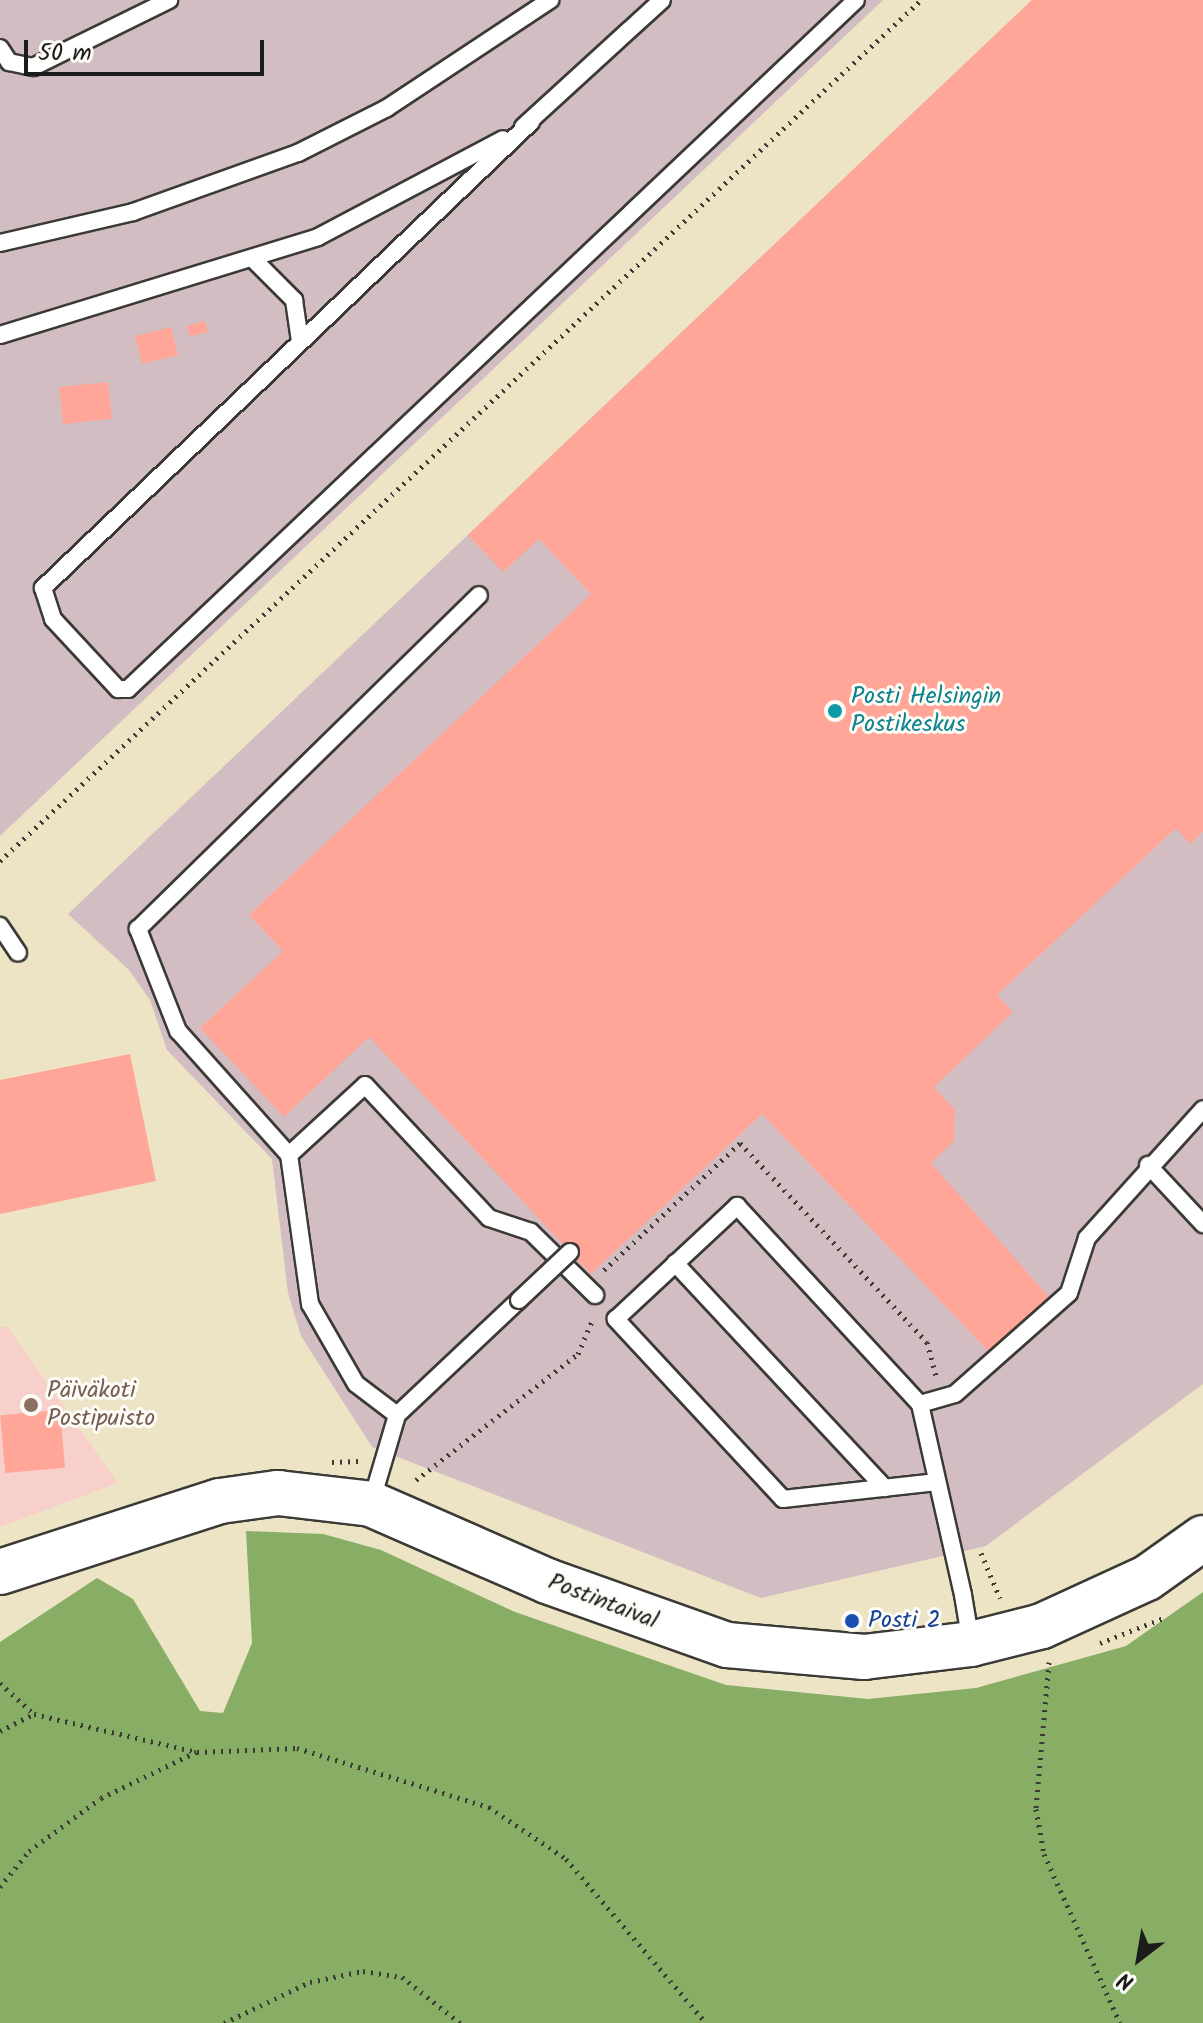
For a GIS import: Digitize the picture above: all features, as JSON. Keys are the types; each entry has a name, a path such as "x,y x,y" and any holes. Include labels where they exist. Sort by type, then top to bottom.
{"street":[{"name":"Postintaival","path":"0,1572 220,1501 278,1493 376,1486 560,1587 727,1645 864,1657 968,1627 1098,1604 1203,1538"}],"lane":[{"path":"0,48 9,62 33,67 169,0"},
{"path":"0,243 133,212 298,153 387,108 550,0"},
{"path":"662,0 43,588 53,619 118,689 139,679 856,0"},
{"path":"0,335 254,260 331,231 531,122"},
{"path":"254,260 294,300 300,341"},
{"path":"397,1415 356,1384 310,1304 289,1155 178,1031 138,929 479,595"},
{"path":"0,926 18,953"},
{"path":"289,1155 365,1085 489,1218 531,1232 595,1295"},
{"path":"920,1404 955,1394 1069,1293 1087,1238 1148,1165 1200,1118"},
{"path":"1148,1165 1203,1224"},
{"path":"937,1482 783,1499 616,1319 737,1206 920,1404 937,1482 968,1627"},
{"path":"376,1486 397,1415 570,1252"},
{"path":"675,1263 885,1488"}],"path":[{"path":"0,861 921,0"},
{"path":"319,1469 341,1456 376,1486 416,1480 423,1493"},
{"path":"968,1627 1011,1605"},
{"path":"1048,1655 1036,1809 1044,1854 1120,2023"},
{"path":"0,1683 34,1714 197,1752 297,1748 489,1807 566,1859 706,2023"},
{"path":"0,1731 34,1714"},
{"path":"0,1887 29,1851 101,1798 197,1752"},
{"path":"224,2023 310,1982 363,1971 402,1977 460,2023"}],"shaded area":[{"path":"0,0 883,0 0,836"},
{"name":"Posti Helsingin Postikeskus","path":"1032,0 1203,0 1203,1384 986,1546 761,1598 372,1447 301,1336 288,1293 272,1159 167,1050 150,1000 129,970 68,914"},
{"name":"Päiväkoti Postipuisto","path":"7,1326 118,1483 0,1527 0,1327"}],"green space":[{"path":"246,1531 323,1534 381,1550 515,1612 726,1685 868,1699 976,1688 1126,1646 1203,1592 1203,2023 0,2023 0,1642 97,1578 133,1599 200,1711 223,1713 252,1643"}],"building":[{"name":"Posti Helsingin Postikeskus","path":"1032,0 1203,0 1203,832 1190,844 1176,828 997,995 1013,1012 934,1087 955,1110 954,1141 931,1163 1049,1297 990,1353 762,1114 591,1274 369,1037 284,1117 200,1028 283,951 249,915 591,594 539,539 503,572 468,535"},
{"path":"205,321 208,332 189,337 187,326"},
{"path":"171,327 178,355 142,364 135,336"},
{"path":"108,382 112,419 63,424 59,387"},
{"path":"130,1054 156,1181 0,1214 0,1080"},
{"path":"60,1410 65,1468 5,1473 0,1415"}],"place":[{"name":"Posti Helsingin Postikeskus","path":"835,711"},
{"name":"Päiväkoti Postipuisto","path":"31,1405"},
{"name":"Posti 2","path":"852,1621"}]}
